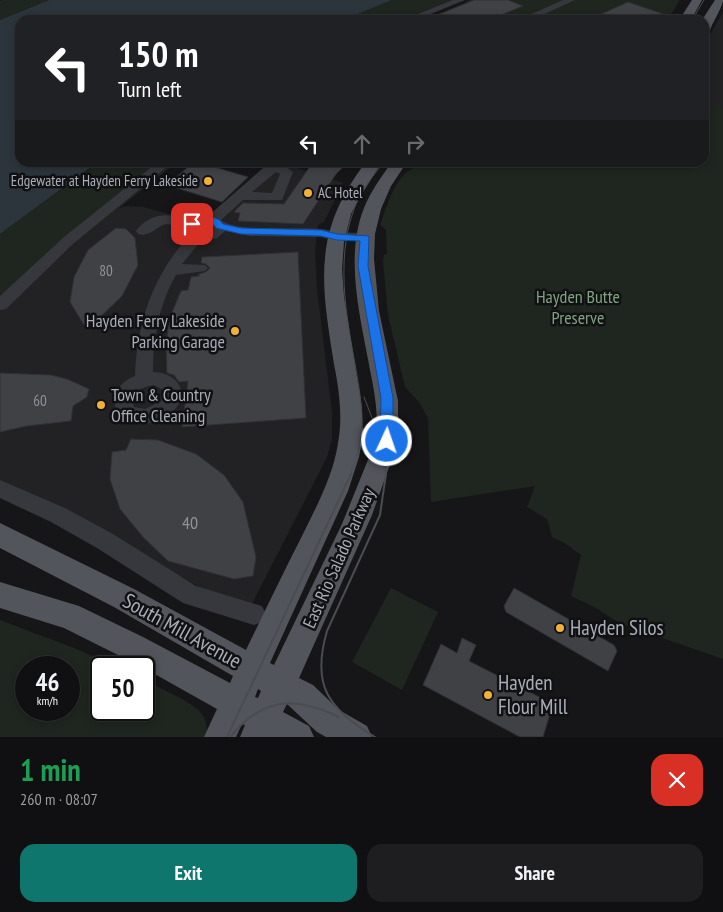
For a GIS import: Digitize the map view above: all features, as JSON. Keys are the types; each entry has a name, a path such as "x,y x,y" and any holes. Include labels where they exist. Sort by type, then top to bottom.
{"main road":[{"path":"688,15 696,0"},
{"path":"709,17 721,0"},
{"name":"East Rio Salado Parkway","path":"220,737 336,491 348,458 351,416 349,390 336,316 333,270 342,215 372,167"},
{"name":"East Rio Salado Parkway","path":"260,727 369,494 387,441 387,398 363,266 368,219 382,185 396,167"},
{"name":"South Mill Avenue","path":"0,536 124,598 302,696 328,722 356,737"},
{"name":"South Mill Avenue","path":"0,594 69,616 133,647 237,702 260,727 298,737"}],"lane":[{"path":"420,15 461,0"},
{"path":"535,15 571,0"},
{"path":"0,305 69,240 161,167"},
{"path":"144,379 144,349 151,310 179,256 239,196 273,167"},
{"path":"239,196 277,197 287,172 280,167"},
{"path":"143,231 152,222 161,218 252,241 320,241 337,237 365,238"},
{"path":"171,270 200,268"},
{"path":"154,378 167,382 178,401 163,410 147,416 131,415 125,410 122,398 124,392 130,386 144,379 154,378"},
{"path":"0,489 58,515 105,541 191,595 254,614"}],"shaded area":[{"path":"49,0 392,0 355,15 15,15 15,167 91,167 0,234 0,20"},
{"path":"723,12 723,133 709,129 709,36"},
{"path":"280,167 293,167 343,183 324,222 318,225 315,250 317,288 332,412 332,439 327,457 252,604 203,589 50,504 0,482 0,311 115,209 127,206 143,207 209,225"}],"green space":[{"path":"49,0 0,20 0,1"},
{"path":"392,0 455,0 413,15 355,15"},
{"path":"470,0 679,1 671,15 499,15 466,2"},
{"name":"Hayden Butte Preserve","path":"709,105 723,106 723,659 619,623 596,608 571,596 581,555 552,537 547,519 527,507 535,486 431,502 428,418 419,402 405,387 388,315 383,261 384,255 387,254 386,230 380,225 390,197 402,176 414,167 709,167"},
{"path":"92,167 171,167 70,247 0,311 0,234"},
{"path":"391,588 438,612 402,690 352,662"},
{"path":"0,620 93,656 90,656 90,721 155,721 155,686 184,700 198,710 205,719 207,737 0,737"}],"building":[{"path":"474,0 508,0 523,6 501,15 437,15"},
{"path":"628,2 666,15 599,15"},
{"name":"Edgewater at Hayden Ferry Lakeside","path":"188,167 214,167 248,177 222,202 167,185"},
{"name":"AC Hotel","path":"310,167 343,167 336,174 303,224 238,221 240,213 234,212 243,203 284,204"},
{"path":"116,228 126,229 135,238 138,265 122,296 92,325 84,325 70,302 74,277 88,250"},
{"name":"Hayden Ferry Lakeside Parking Garage","path":"298,252 306,418 182,427 188,381 179,382 174,375 167,373 166,344 170,317 181,291 188,290 191,277 199,276 199,274 206,272 210,268 206,264 201,263 202,257"},
{"path":"0,373 51,375 67,379 89,389 87,397 73,406 71,421 27,426 0,432"},
{"path":"131,439 158,440 196,454 224,475 243,502 256,557 253,576 234,579 168,561 143,537 120,509 110,479 112,452 126,450"},
{"name":"Hayden Silos","path":"514,588 614,645 617,651 608,671 506,612 504,606"},
{"name":"Hayden Flour Mill","path":"462,638 476,645 469,661 553,704 543,737 520,737 423,685 441,644 457,653"}],"tram line":[{"path":"695,15 704,0"},
{"path":"350,475 359,447 362,420 360,393 347,319 344,273 345,250 348,228 355,207 365,186 380,167"},
{"path":"364,397 381,441 386,475"},
{"path":"227,737 351,474"},
{"path":"375,737 345,716 335,705 327,694 321,667 327,631 380,515 386,475"},
{"path":"231,736 255,714 268,707 281,704 308,706 339,717"}],"place":[{"name":"Edgewater at Hayden Ferry Lakeside","path":"208,181"},
{"name":"AC Hotel","path":"308,193"},
{"name":"Hayden Ferry Lakeside Parking Garage","path":"235,331"},
{"name":"Town & Country Office Cleaning","path":"101,405"},
{"name":"Hayden Silos","path":"560,628"},
{"name":"Hayden Flour Mill","path":"488,695"}],"route":[{"path":"192,224 205,219 214,220 220,226 241,231 321,233 337,237 365,238 363,266 387,398 387,441"}]}
